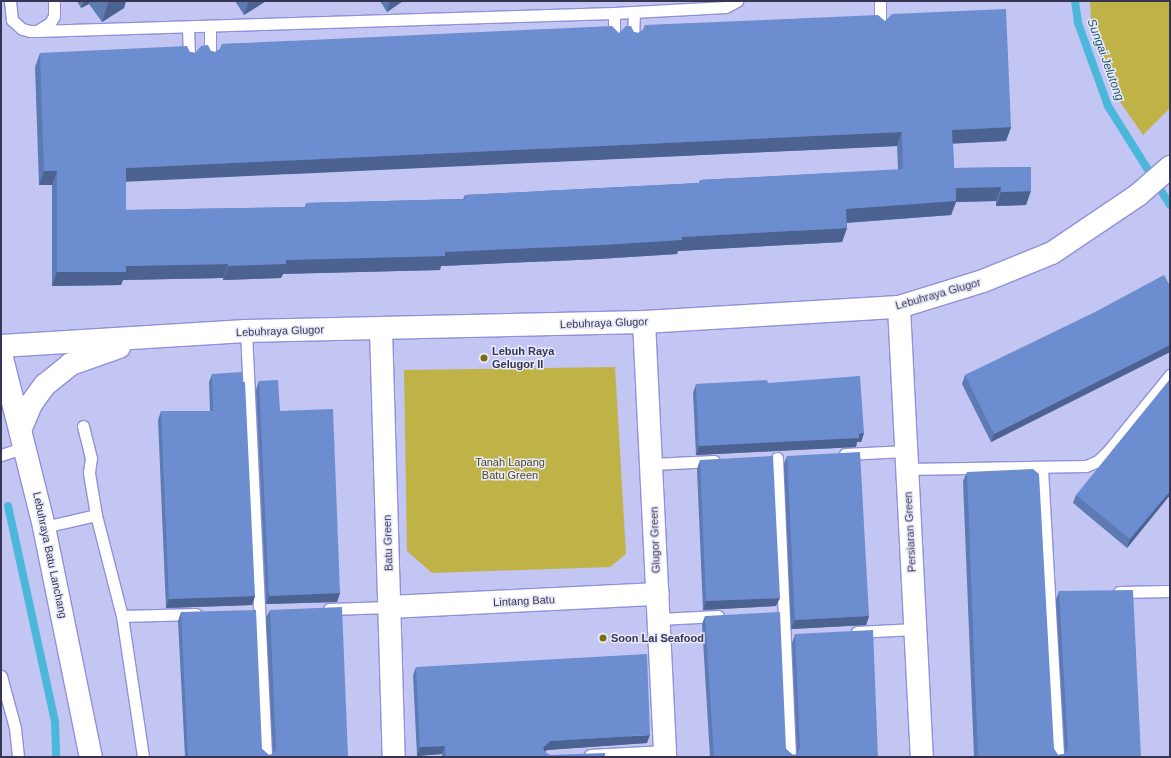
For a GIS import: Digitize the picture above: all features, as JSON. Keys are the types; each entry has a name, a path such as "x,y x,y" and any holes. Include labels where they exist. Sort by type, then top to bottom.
{"street":[{"name":"Lebuhraya Glugor","path":"1,346 141,340 246,331 644,322 899,307 983,281 1052,253 1138,196 1170,168"},
{"name":"Persiaran Green","path":"899,307 914,628 922,757"},
{"name":"Glugor Green","path":"644,322 665,754"},
{"name":"Batu Green","path":"381,329 394,757"},
{"path":"23,437 32,404 45,385 71,364 141,340"},
{"name":"Lebuhraya Batu Lanchang","path":"1,354 23,437 44,527 91,757"},
{"name":"Lintang Batu","path":"390,607 658,594"}],"lane":[{"path":"10,1 10,13 17,25 30,31 188,28 614,13 726,7 737,1"},
{"path":"37,31 50,23 54,16 54,1"},
{"path":"880,1 880,28"},
{"path":"633,40 634,12"},
{"path":"614,13 614,40"},
{"path":"210,27 210,59"},
{"path":"188,28 189,60"},
{"path":"246,331 264,611 266,757"},
{"path":"830,455 1042,468 1086,466 1098,461 1170,375"},
{"path":"84,426 91,458 89,473 96,515 122,616 144,757"},
{"path":"1,455 23,437"},
{"path":"790,757 783,636 778,613 773,458 792,457"},
{"path":"652,464 722,460"},
{"path":"1042,468 1054,593 1058,757"},
{"path":"44,527 96,515"},
{"path":"1110,592 1170,591"},
{"path":"321,610 390,607"},
{"path":"244,612 264,611"},
{"path":"122,616 206,613"},
{"path":"659,619 728,615"},
{"path":"845,632 914,628"},
{"path":"783,636 798,635"},
{"path":"1,676 15,728 18,757"},
{"path":"579,755 665,754"}],"green space":[{"path":"1090,1 1170,1 1170,108 1143,135 1116,96 1091,19"},
{"name":"Tanah Lapang Batu Green","path":"615,367 626,554 610,567 432,573 407,551 404,370"}],"building":[{"path":"1006,9 1011,127 952,130 954,168 1031,167 1031,191 1001,192 1001,187 956,188 956,201 846,209 847,228 682,237 682,240 603,245 445,252 445,256 286,260 286,264 228,266 228,264 126,266 126,272 57,272 57,171 44,171 40,53 187,46 190,52 195,53 201,46 208,45 211,51 215,52 221,49 222,44 612,26 619,33 626,26 631,26 634,32 638,33 644,30 645,25 878,15 885,21 892,14","holes":["902,132 903,169 700,180 700,183 465,195 465,199 306,203 306,207 126,210 126,168"]},
{"path":"1164,275 1170,286 1170,345 994,434 965,375 1095,312"},
{"path":"242,372 243,382 245,382 255,596 169,599 161,411 213,411 212,374"},
{"path":"860,376 864,433 859,434 859,438 699,446 696,384 767,380 768,383"},
{"path":"1170,379 1170,491 1130,539 1076,495"},
{"path":"278,380 280,411 333,409 340,593 269,596 259,381"},
{"path":"860,452 869,616 795,620 787,456"},
{"path":"773,456 780,598 706,601 700,460"},
{"path":"1033,469 1039,474 1054,749 1058,755 1065,754 1068,748 1059,591 1133,590 1141,757 978,757 967,472"},
{"path":"342,607 348,757 188,757 181,612 256,610 262,749 269,755 273,754 276,748 270,610"},
{"path":"780,612 786,749 793,755 797,754 800,748 795,634 873,630 878,757 714,757 705,616"},
{"path":"647,654 650,735 550,741 543,748 545,752 550,755 605,753 605,757 446,757 445,746 420,747 416,667"}],"waterway":[{"name":"Sungai Jelutong","path":"1075,1 1078,23 1108,106 1170,205"},
{"path":"8,506 55,722 56,757"}],"place":[{"name":"Lebuh Raya Gelugor II","path":"484,358"},
{"name":"Soon Lai Seafood","path":"603,638"}]}
